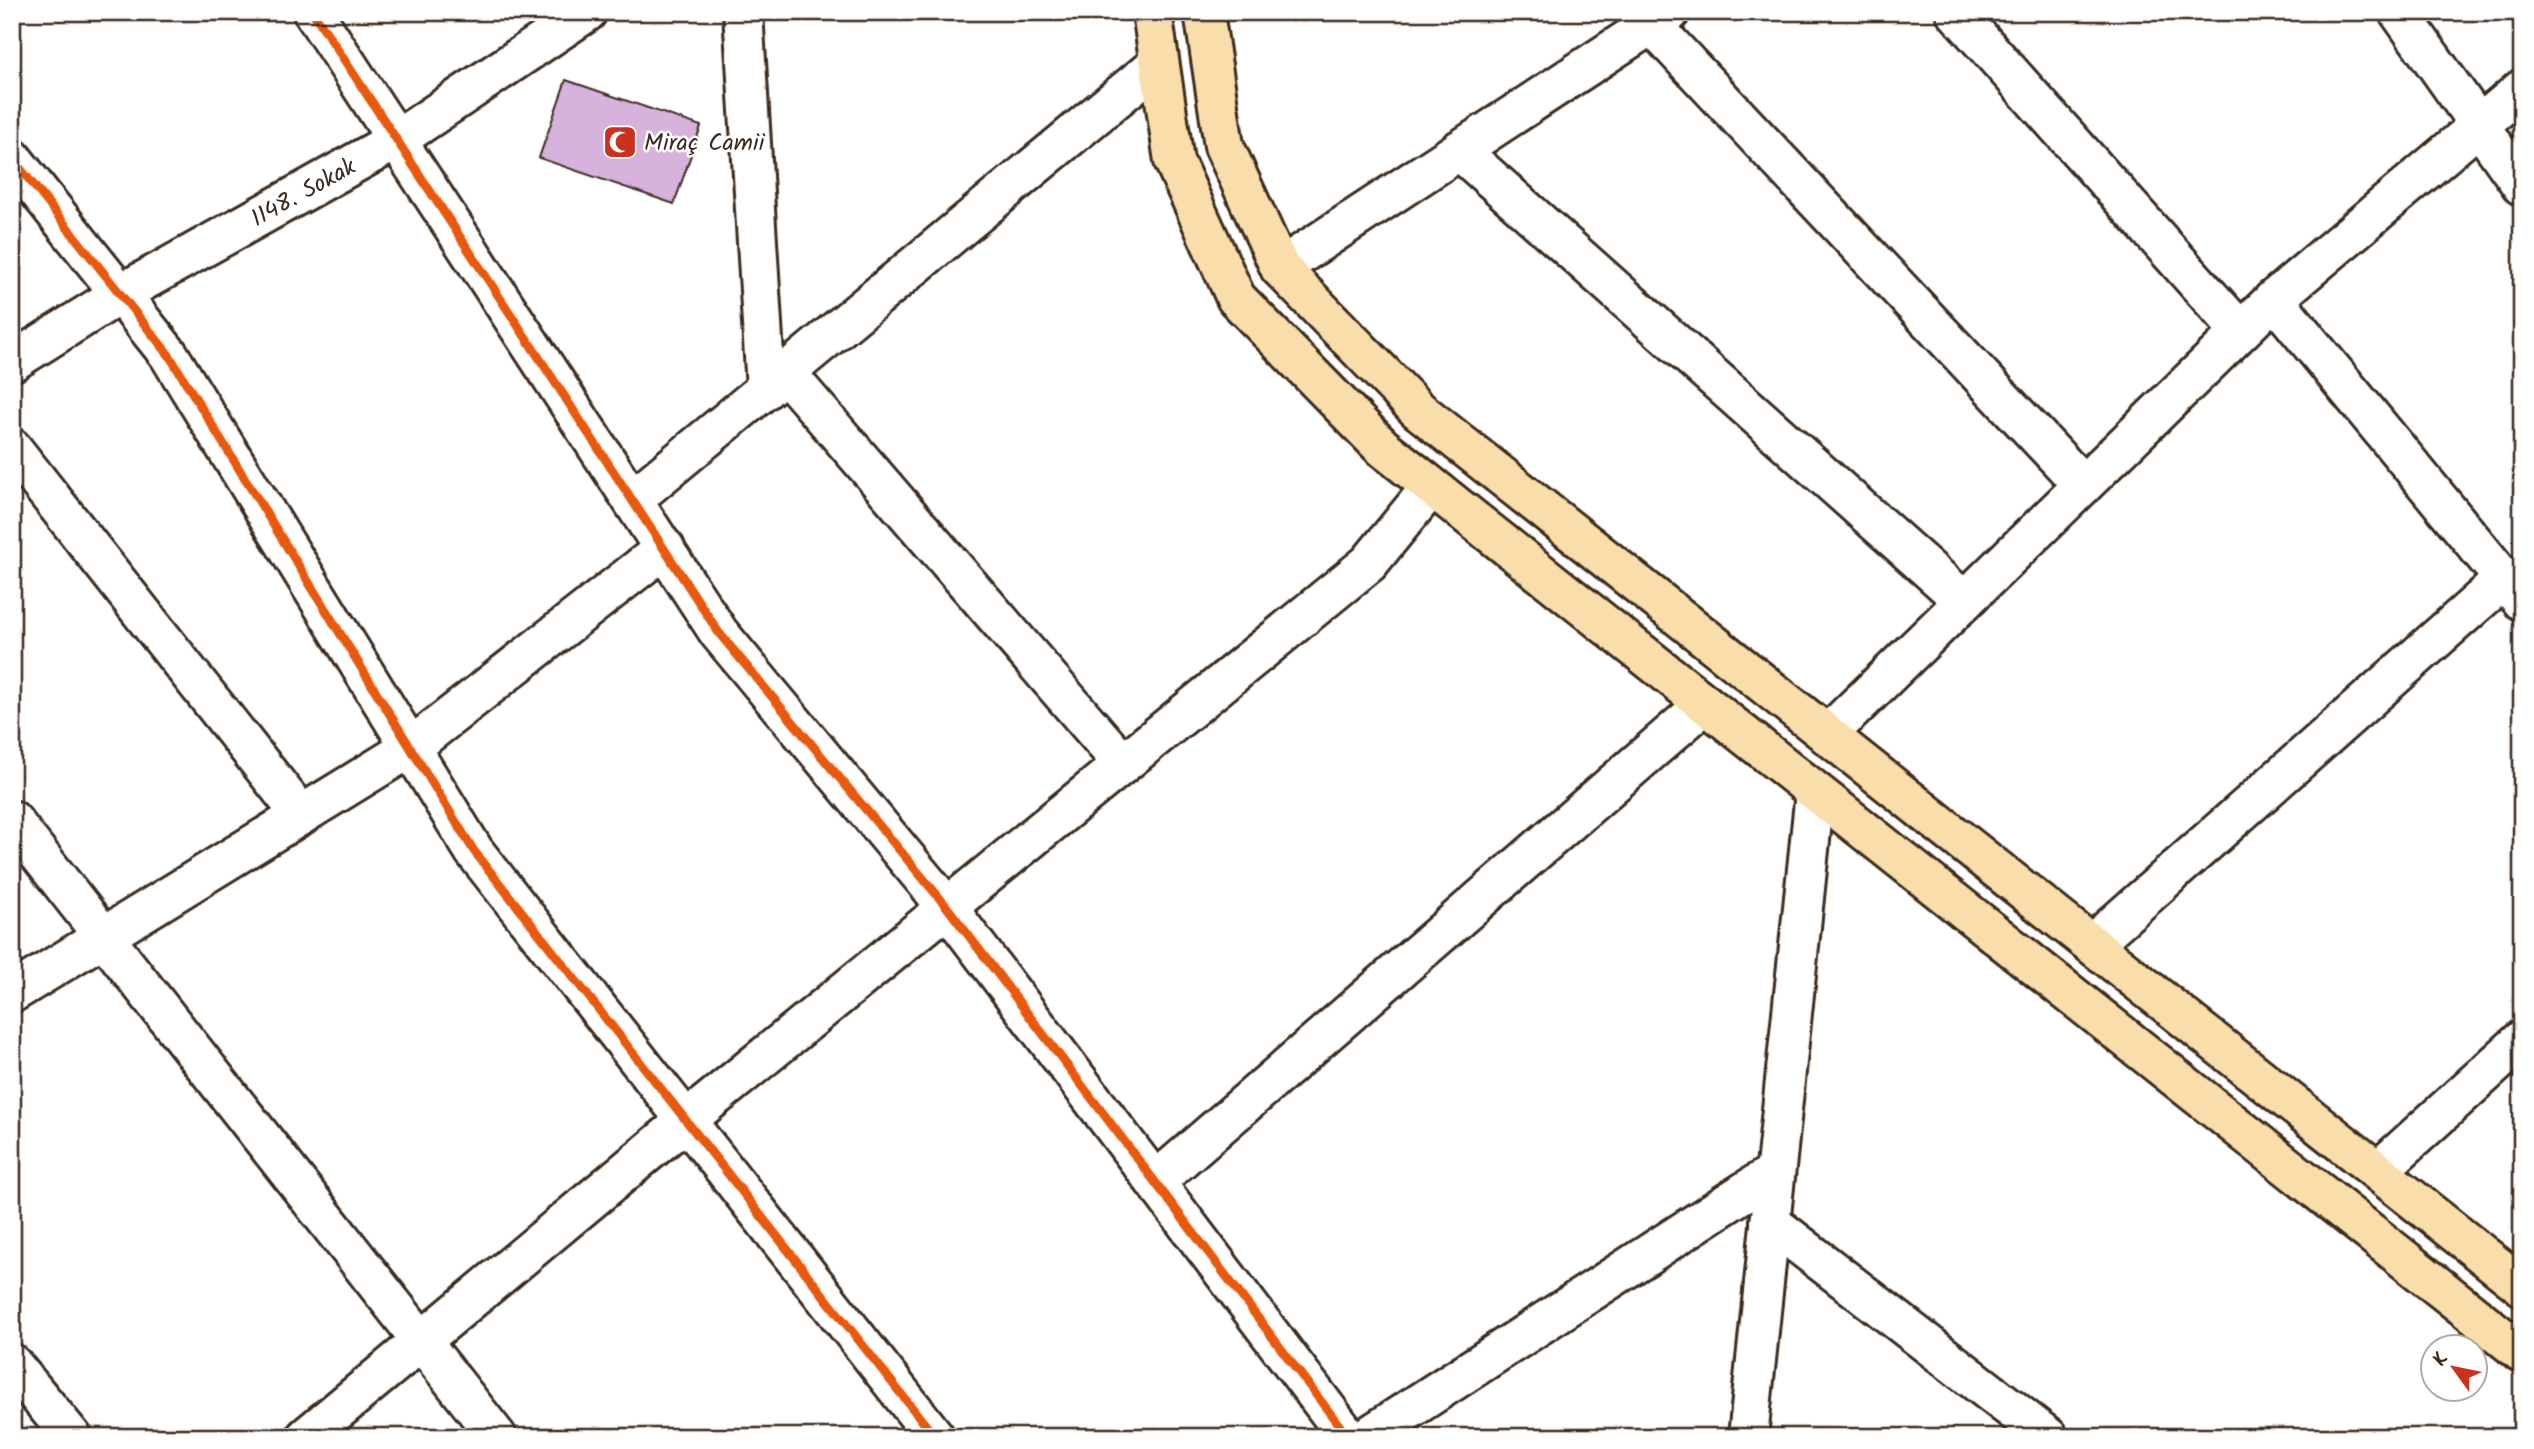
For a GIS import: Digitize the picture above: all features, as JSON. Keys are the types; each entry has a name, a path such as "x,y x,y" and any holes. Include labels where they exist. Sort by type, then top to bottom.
{"main road":[{"path":"1152,12 1174,161 1236,298 1382,447 2522,1353"},
{"path":"1204,12 1224,146 1280,268 1417,409 2522,1286"}],"street":[{"path":"313,12 634,499 719,633 947,907 1348,1437"},
{"name":"1148. Sokak","path":"12,362 120,294 398,139 587,12"},
{"path":"743,12 776,381 1123,764"},
{"path":"1956,12 2240,331"},
{"path":"2399,12 2477,126 2522,186"},
{"path":"1280,268 1660,18 2083,485"},
{"path":"634,499 1159,63"},
{"path":"1827,734 2274,299 2522,89"},
{"path":"1459,150 1964,601"},
{"path":"12,158 169,355 474,851 688,1119 935,1437"},
{"path":"2092,944 2513,590 2274,299"},
{"path":"12,448 301,815"},
{"path":"306,1437 688,1119 1369,563 1431,487"},
{"path":"12,993 410,748 665,548"},
{"path":"1155,1182 1705,704"},
{"path":"1748,1437 1815,792"},
{"path":"12,820 496,1437"},
{"path":"2378,1171 2522,1040"},
{"path":"1367,1437 1775,1172"},
{"path":"1770,1222 2048,1437"},
{"path":"13,1366 72,1437"}],"building":[{"name":"Miraç Camii","path":"566,80 701,126 674,204 539,158"}],"cycle path":[{"path":"313,12 719,633 947,907 1348,1437"},
{"path":"12,158 169,355 474,851 935,1437"}],"place":[{"name":"Miraç Camii","path":"620,142"}]}
